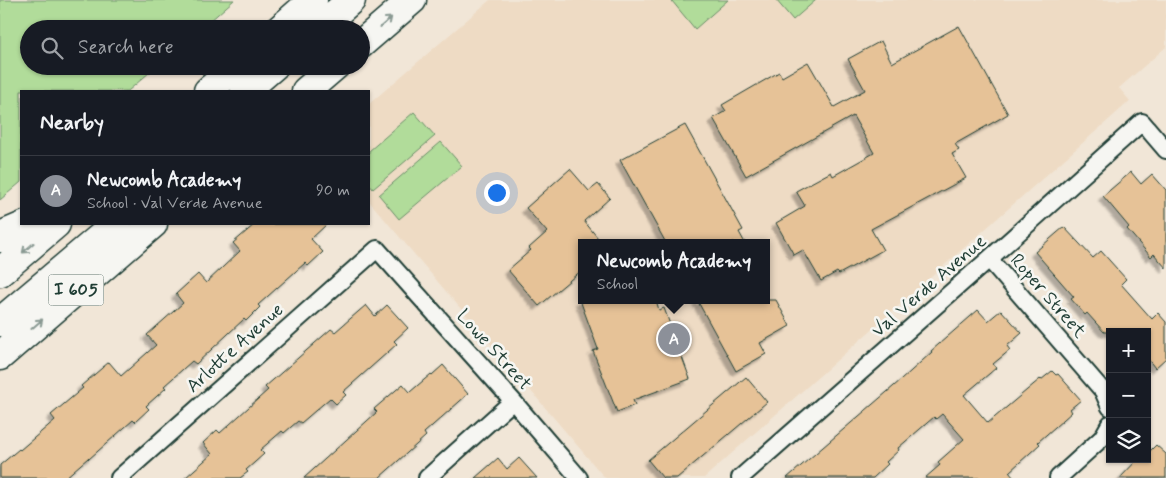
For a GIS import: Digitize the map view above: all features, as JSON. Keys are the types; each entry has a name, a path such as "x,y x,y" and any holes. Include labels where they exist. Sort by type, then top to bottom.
{"highway":[{"path":"290,20 313,0"},
{"path":"328,20 351,0"},
{"path":"370,36 412,0"},
{"path":"209,90 227,75"},
{"path":"246,90 264,75"},
{"path":"307,90 325,75"},
{"path":"0,238 26,225"},
{"path":"0,272 55,225"},
{"name":"I 605","path":"0,303 91,225"},
{"name":"I 605","path":"0,322 115,225"},
{"name":"I 605","path":"0,356 152,225"}],"street":[{"name":"Val Verde Avenue","path":"740,478 990,260 1142,122 1166,150"},
{"name":"Lowe Street","path":"377,249 579,478"},
{"name":"Arlotte Avenue","path":"119,478 377,249"},
{"name":"Roper Street","path":"990,260 1104,392 1106,397"},
{"path":"427,478 513,401"},
{"path":"1058,478 1102,438 1106,431"}],"shaded area":[{"path":"490,0 1166,0 1166,47 1119,88 1130,101 704,478 605,478 370,202 370,103"}],"green space":[{"path":"0,0 234,0 211,20 20,20 20,75 147,75 129,90 20,90 20,183 0,200"},
{"path":"673,0 728,0 695,29"},
{"path":"776,0 816,0 793,20"},
{"path":"414,112 435,136 373,189 370,185 370,150"},
{"path":"441,142 462,166 399,219 379,195"}],"building":[{"path":"959,26 1008,114 955,144 959,150 952,154 966,178 871,229 883,250 839,274 837,272 821,281 803,250 794,255 776,223 805,206 796,191 831,172 833,176 874,153 853,116 746,176 713,118 726,111 722,105 779,72 782,77 808,62 834,107 865,90 848,59 881,41 892,63"},
{"path":"685,125 743,230 739,232 743,239 664,239 620,160"},
{"path":"570,169 589,191 598,184 610,198 584,221 599,239 578,239 578,273 539,306 508,270 531,250 529,248 547,232 526,208"},
{"path":"1131,172 1141,184 1152,174 1166,190 1166,268 1154,254 1151,257 1127,229 1129,227 1103,196"},
{"path":"254,225 326,225 311,239 323,252 308,266 305,263 258,305 260,307 246,321 244,319 196,364 192,361 164,386 166,388 146,406 149,409 135,422 133,420 65,478 0,478 0,465 55,420 51,415 83,388 81,386 109,362 121,376 156,345 147,335 183,303 176,294 198,274 206,283 240,251 233,243"},
{"path":"1064,227 1093,258 1101,251 1126,279 1121,284 1152,319 1158,313 1166,322 1166,358 1155,368 1151,363 1151,328 1106,328 1106,332 1104,332 1071,299 1074,297 1035,252"},
{"path":"770,300 776,300 790,326 760,343 766,354 736,371 699,304 770,304"},
{"path":"581,304 657,304 659,310 664,308 690,379 633,400 635,405 617,412 593,351 598,349"},
{"path":"366,305 375,316 387,305 408,328 394,341 397,344 343,392 346,395 336,404 330,398 301,423 298,421 284,433 282,431 260,450 264,454 240,478 185,478 212,454 203,443 217,430 220,433 268,390 265,387 331,329 335,332"},
{"path":"978,310 988,321 1001,310 1022,333 1007,346 1010,350 993,364 996,368 964,395 988,423 1052,371 1056,375 1058,374 1081,400 1070,409 1072,412 1038,442 1040,444 1009,472 1014,478 925,478 940,465 938,462 964,439 942,414 936,419 934,417 898,448 899,450 886,462 888,464 873,478 787,478 901,380"},
{"path":"443,365 468,394 424,433 426,436 379,478 304,478 377,412 374,409 403,384 410,392"},
{"path":"746,377 767,402 677,478 663,478 648,460"},
{"path":"1156,445 1166,454 1166,478 1120,478 1134,463 1151,463 1151,450"},
{"path":"498,458 507,469 519,458 537,478 475,478"}],"place":[{"name":"Newcomb Academy","path":"674,339"}]}
